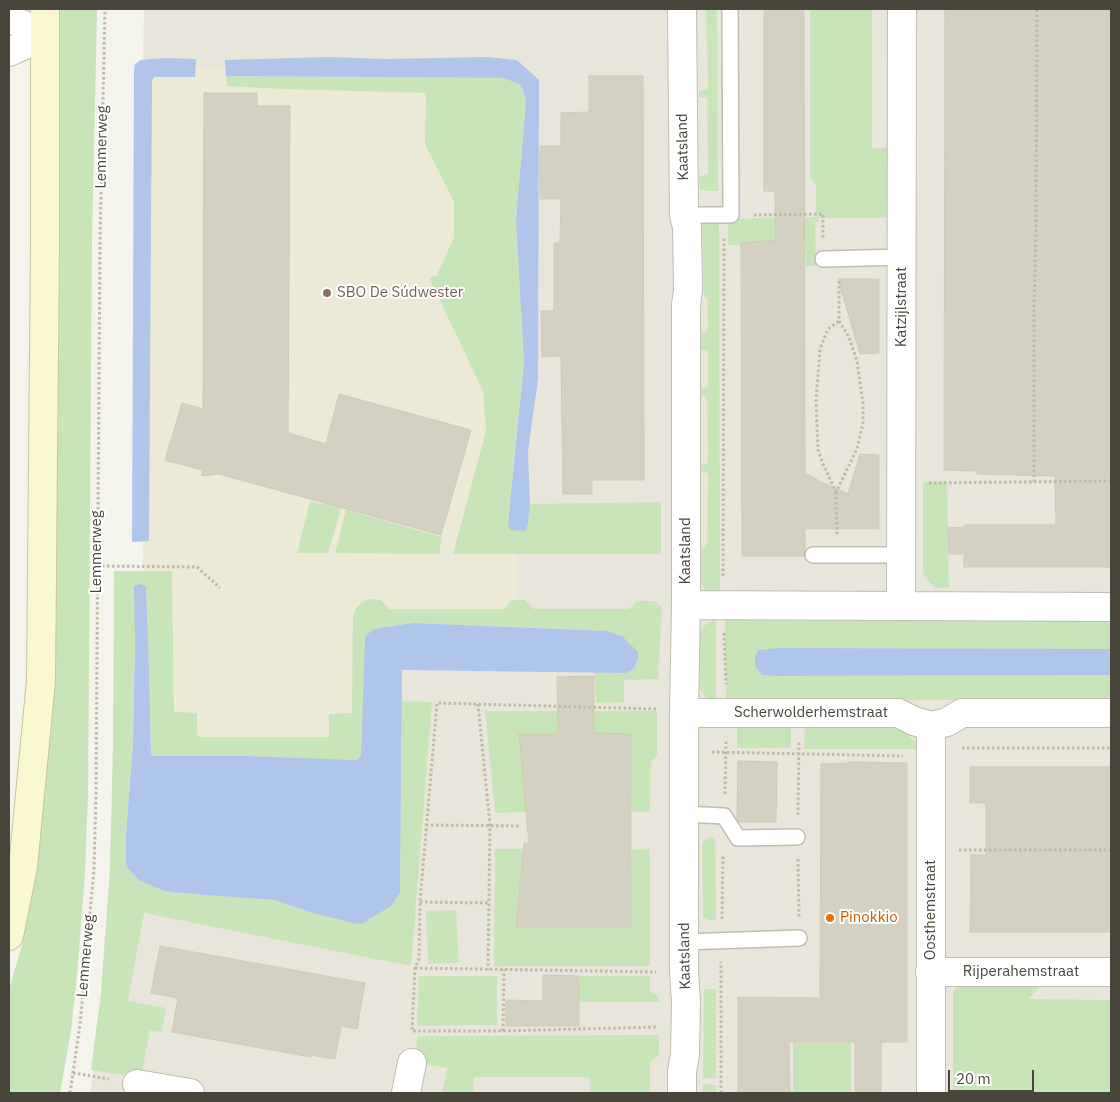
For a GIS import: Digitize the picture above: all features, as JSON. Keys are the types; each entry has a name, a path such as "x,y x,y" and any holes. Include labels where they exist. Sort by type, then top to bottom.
{"main road":[{"path":"9,936 23,867 40,681 45,252 45,9"}],"street":[{"name":"Kaatsland","path":"682,9 684,215 687,227 688,258 686,305 684,714 684,972 686,1055 682,1071 682,1093"},
{"name":"Katzijlstraat","path":"901,605 902,9"},
{"path":"9,18 45,36"},
{"path":"9,52 45,36"},
{"path":"686,605 1111,607"},
{"name":"Scherwolderhemstraat","path":"684,714 898,713 914,721 931,744"},
{"path":"931,744 947,722 962,713 1111,713"},
{"name":"Oosthemstraat","path":"931,744 931,1093"},
{"name":"Rijperahemstraat","path":"930,972 1111,972"},
{"path":"406,1093 412,1063"},
{"path":"137,1084 190,1093"}],"lane":[{"path":"684,215 727,215 730,9"},
{"path":"823,259 902,256"},
{"path":"813,556 901,555"},
{"path":"684,814 724,816 738,838 797,837"},
{"path":"684,942 799,938"}],"path":[{"name":"Lemmerweg","path":"70,1093 80,1025 94,869 100,240 105,9"},
{"path":"1034,482 1037,9"},
{"path":"721,1093 721,941 727,713 723,604 727,215 823,214 823,259"},
{"path":"836,492 857,449 863,423 863,404 857,361 849,337 839,321 838,258"},
{"path":"837,555 836,492 818,450 816,401 820,349 828,329 839,321"},
{"path":"901,484 1111,481"},
{"path":"97,566 197,567 220,588"},
{"path":"684,714 665,709 437,703 420,902 419,958 415,968 412,1031 686,1027"},
{"path":"478,704 490,825 488,970"},
{"path":"684,752 931,744 1111,748"},
{"path":"426,825 521,826"},
{"path":"931,850 1111,850"},
{"path":"420,902 489,903"},
{"path":"415,968 684,972"},
{"path":"503,1031 504,970"},
{"path":"73,1073 137,1084"}],"shaded area":[{"path":"144,9 1111,9 1111,1093 90,1093 112,915 150,914"},
{"name":"SBO De Súdwester","path":"508,66 519,636 385,638 381,792 148,783 142,520 143,67"}],"green space":[{"path":"54,9 97,9 92,240 88,796 85,873 71,1031 60,1093 9,1093 9,989 22,946 33,877"},
{"path":"706,9 717,9 718,191 700,189 699,177 708,173 707,97 699,97 699,91 708,89"},
{"path":"810,9 872,9 872,148 892,148 893,218 819,218 819,222 815,222 816,266 806,266 805,243 741,243 741,245 728,245 728,219 816,217 816,185 810,178"},
{"path":"226,76 504,78 521,85 526,100 516,219 524,362 509,528 528,523 530,504 661,502 661,554 453,554 486,431 483,391 429,278 437,275 454,237 454,202 425,145 426,93 227,86"},
{"path":"719,220 720,597 710,594 705,590 701,582 700,549 707,545 708,476 707,473 700,471 700,465 706,464 708,461 707,399 705,396 700,396 699,389 708,387 708,352 700,349 700,333 706,332 708,328 707,298 704,297 702,223"},
{"path":"923,482 947,482 949,588 935,588 923,575"},
{"path":"310,501 341,508 328,553 297,553"},
{"path":"346,510 442,537 439,554 335,553"},
{"path":"114,571 172,571 174,711 197,713 197,734 200,737 329,736 329,714 352,713 353,616 356,608 369,599 381,600 389,609 504,609 512,600 525,600 534,609 629,609 637,601 654,601 662,607 658,679 624,680 624,702 596,703 595,672 626,673 622,636 606,631 413,623 373,629 361,756 357,760 247,756 153,756 151,754 146,586 135,586 133,742 126,835 126,866 149,885 165,891 180,893 274,900 313,913 356,924 400,893 402,701 432,702 411,966 144,913 128,1001 166,1008 162,1032 150,1030 142,1072 135,1071 134,1077 91,1070 101,993 110,869"},
{"path":"716,620 716,701 706,698 699,688 698,639 699,633 705,625"},
{"path":"725,620 1111,620 1111,649 780,648 775,676 1111,675 1111,700 726,700"},
{"path":"485,711 657,711 657,755 651,761 650,812 632,812 631,734 595,733 559,759 557,734 520,734 526,812 495,813"},
{"path":"898,727 920,749 804,749 805,728"},
{"path":"737,728 791,728 791,748 737,748"},
{"path":"710,837 715,837 716,920 708,920 703,917 702,843"},
{"path":"495,849 523,849 516,927 554,927 556,900 594,927 631,927 632,850 650,849 650,966 494,966"},
{"path":"456,910 459,963 428,964 426,911"},
{"path":"419,976 497,976 497,1025 417,1026"},
{"path":"580,976 650,976 650,991 659,997 659,1002 579,1002"},
{"path":"962,983 1044,983 1028,999 1111,1000 1111,1093 953,1093 953,991"},
{"path":"704,989 716,989 716,1078 703,1078"},
{"path":"659,1035 659,1055 650,1062 650,1093 590,1093 589,1077 474,1077 473,1093 442,1093 447,1068 424,1064 415,1059 418,1036"},
{"path":"793,1043 851,1043 851,1093 793,1093"},
{"path":"703,1084 716,1085 716,1093 703,1093"}],"water":[{"path":"329,57 386,59 487,57 517,60 539,80 538,379 528,452 530,504 526,530 512,530 508,524 524,362 516,219 526,100 521,85 504,78 226,76 225,60"},
{"path":"166,58 196,59 195,77 154,77 152,81 149,541 132,542 134,69 135,64 141,60"},
{"path":"139,584 146,586 151,754 153,756 247,756 357,760 361,756 365,637 373,629 413,623 606,631 622,636 638,652 638,660 633,669 626,673 402,670 400,893 391,906 363,923 356,924 313,913 274,900 165,891 139,880 126,866 126,835 133,742 134,586"},
{"path":"780,648 1111,649 1111,675 762,675 755,666 755,657 758,650"}],"building":[{"path":"764,9 804,9 805,473 848,494 860,454 879,455 879,529 805,529 804,556 742,556 741,243 776,240 775,191 764,191"},
{"path":"945,9 1111,9 1111,567 964,567 964,554 949,554 948,527 964,528 964,525 1056,525 1055,476 977,474 977,471 944,470"},
{"path":"589,76 643,76 644,480 592,480 592,494 563,494 561,356 542,357 541,311 554,311 554,243 560,243 561,199 540,199 540,146 561,146 561,113 589,112"},
{"path":"204,93 257,93 257,106 290,106 288,433 326,444 339,394 471,430 441,535 219,474 202,476 202,470 165,460 182,403 203,409"},
{"path":"838,279 879,279 879,353 860,354"},
{"path":"594,676 594,733 631,734 631,927 516,927 524,843 529,843 519,734 558,734 557,677"},
{"path":"738,761 777,762 776,822 739,822 737,820"},
{"path":"849,762 907,763 907,1042 881,1042 881,1093 855,1093 855,1042 789,1042 790,1093 738,1093 738,997 820,998 821,764"},
{"path":"970,767 1111,767 1111,932 970,932 971,855 986,855 986,803 970,803"},
{"path":"160,946 365,983 357,1029 341,1026 335,1059 311,1055 311,1057 172,1032 178,998 151,993"},
{"path":"543,975 579,976 579,1026 506,1026 506,1000 543,1001"}],"place":[{"name":"SBO De Súdwester","path":"327,293"},
{"name":"Pinokkio","path":"830,918"}]}
